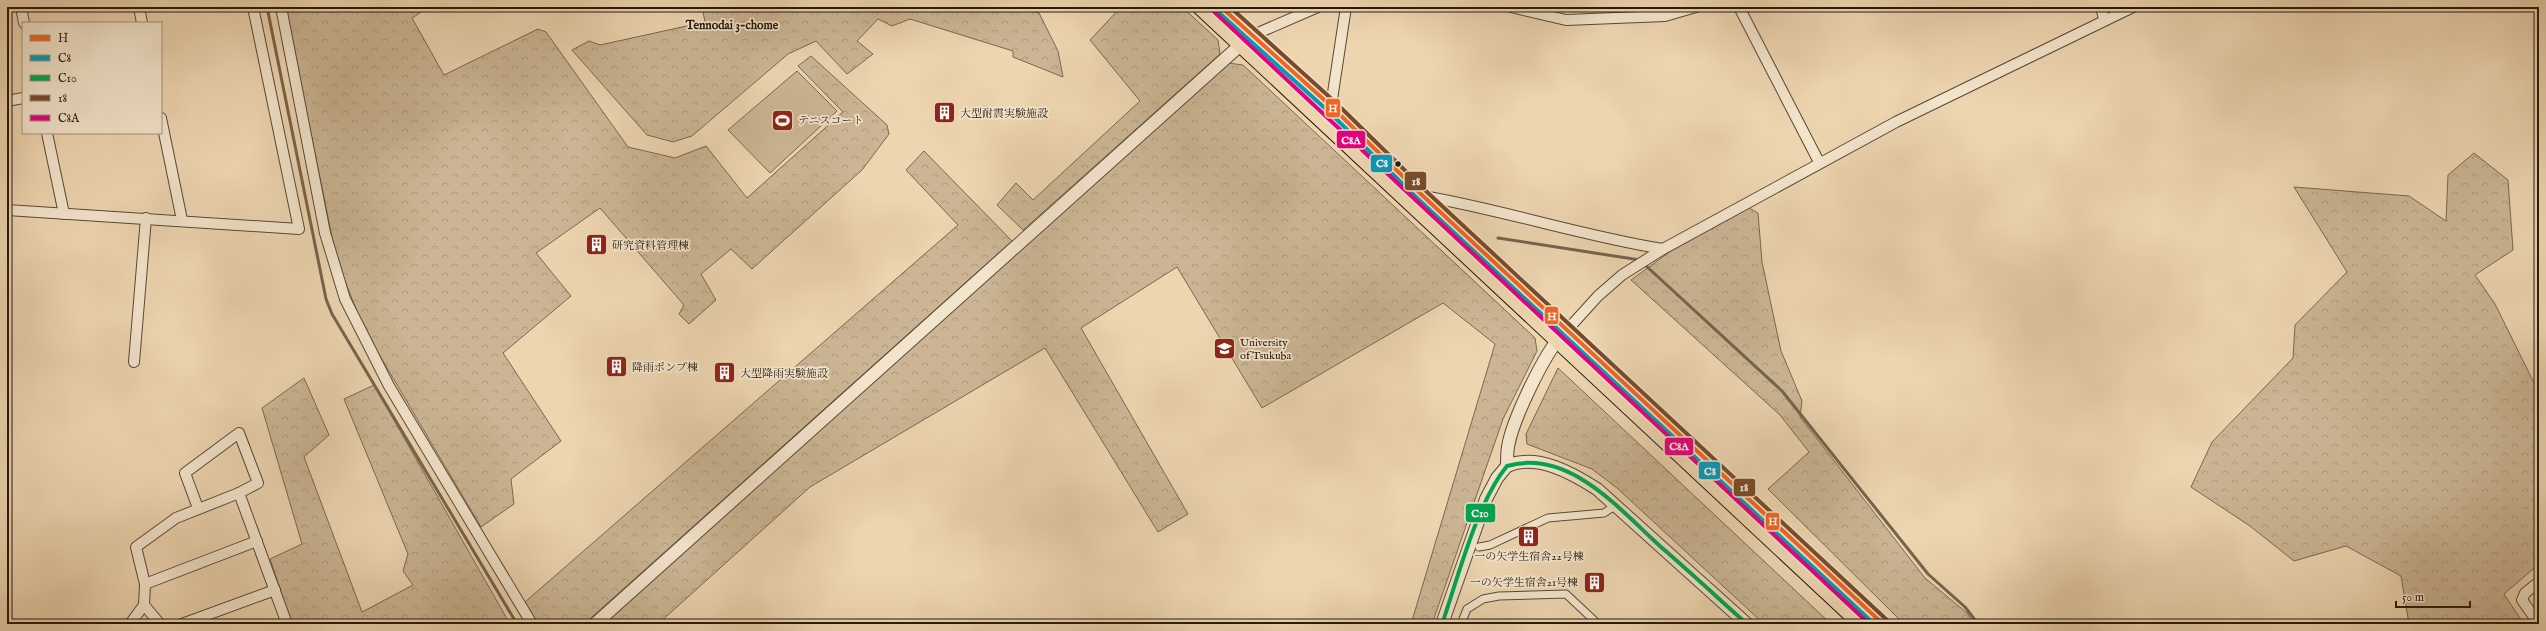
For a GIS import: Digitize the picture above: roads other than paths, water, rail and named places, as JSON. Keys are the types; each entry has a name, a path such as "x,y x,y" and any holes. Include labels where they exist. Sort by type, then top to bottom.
{"main road":[{"path":"1200,7 1246,40 1331,106 1423,196 1568,329 1883,624"},
{"path":"1221,7 1246,40 1557,340 1860,624"}],"street":[{"path":"21,7 24,22"},
{"path":"139,7 142,22"},
{"path":"7,210 299,228 253,7"},
{"path":"281,7 325,233 345,299 389,386 532,624"},
{"path":"595,624 1246,40 1318,7"},
{"path":"1331,106 1346,7"},
{"path":"1511,7 1566,20 1664,16 1696,7"},
{"path":"1739,7 1819,162"},
{"path":"2101,7 2104,19"},
{"path":"1507,466 1508,448 1513,428 1557,340 1598,296 1622,275 1662,249 1819,162 2104,19 2134,7"},
{"path":"7,101 22,98"},
{"path":"162,123 182,220"},
{"path":"47,134 64,214"},
{"path":"1423,196 1470,204 1621,243 1662,249"},
{"path":"134,362 146,218"},
{"path":"130,624 144,605 145,584 136,547 176,518 239,493 258,483 239,433 185,473 198,508"},
{"path":"1442,624 1486,499 1497,478 1507,466 1523,462 1542,463 1579,478 1616,506 1747,624"},
{"path":"239,493 287,624"},
{"path":"1479,547 1490,546 1548,518 1604,513 1616,506"},
{"path":"145,584 257,541"},
{"path":"2539,582 2525,593 2522,600 2539,624"},
{"path":"182,624 275,590"},
{"path":"1461,624 1467,609 1483,599 1499,596 1566,594 1598,624"},
{"path":"144,605 160,624"}],"waterway":[{"path":"267,7 326,299 332,314 517,624"},
{"path":"1498,238 1640,260"},
{"path":"1644,264 1782,391 1928,574 1965,607 1978,624"}],"place":[{"name":"大型耐震実験施設","path":"945,113"},
{"name":"テニスコート","path":"783,120"},
{"name":"研究資料管理棟","path":"596,245"},
{"name":"University of Tsukuba","path":"1225,348"},
{"name":"降雨ポンプ棟","path":"617,367"},
{"name":"大型降雨実験施設","path":"725,373"},
{"name":"一の矢学生宿舎22号棟","path":"1529,536"},
{"name":"一の矢学生宿舎21号棟","path":"1594,582"}],"district":[{"name":"Tennodai 3-chome","path":"732,25"}]}
